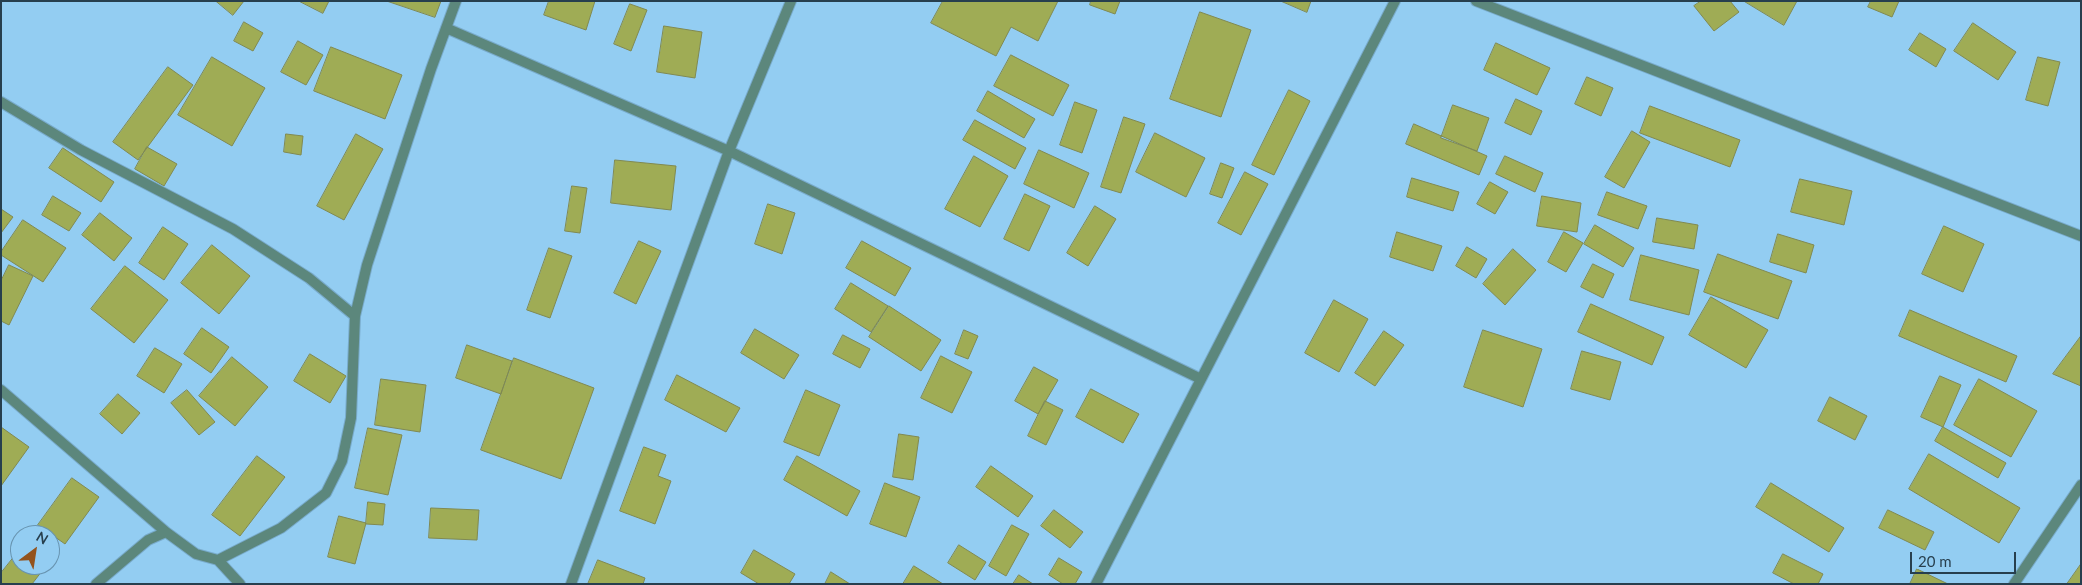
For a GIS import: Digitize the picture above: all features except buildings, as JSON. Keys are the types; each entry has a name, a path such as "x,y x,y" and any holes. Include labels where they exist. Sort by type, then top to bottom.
{"street":[{"path":"218,560 281,528 326,493 342,461 351,418 355,316 367,265 456,1"},
{"path":"571,584 729,151 791,1"},
{"path":"1096,584 1395,1"},
{"path":"1476,1 2081,236"},
{"path":"446,28 729,151 1201,379"},
{"path":"1,102 81,150 233,229 309,278 355,316"},
{"path":"1,390 166,532 196,554 218,560 240,584"},
{"path":"2014,584 2081,486"},
{"path":"96,584 148,540 166,532"}]}
